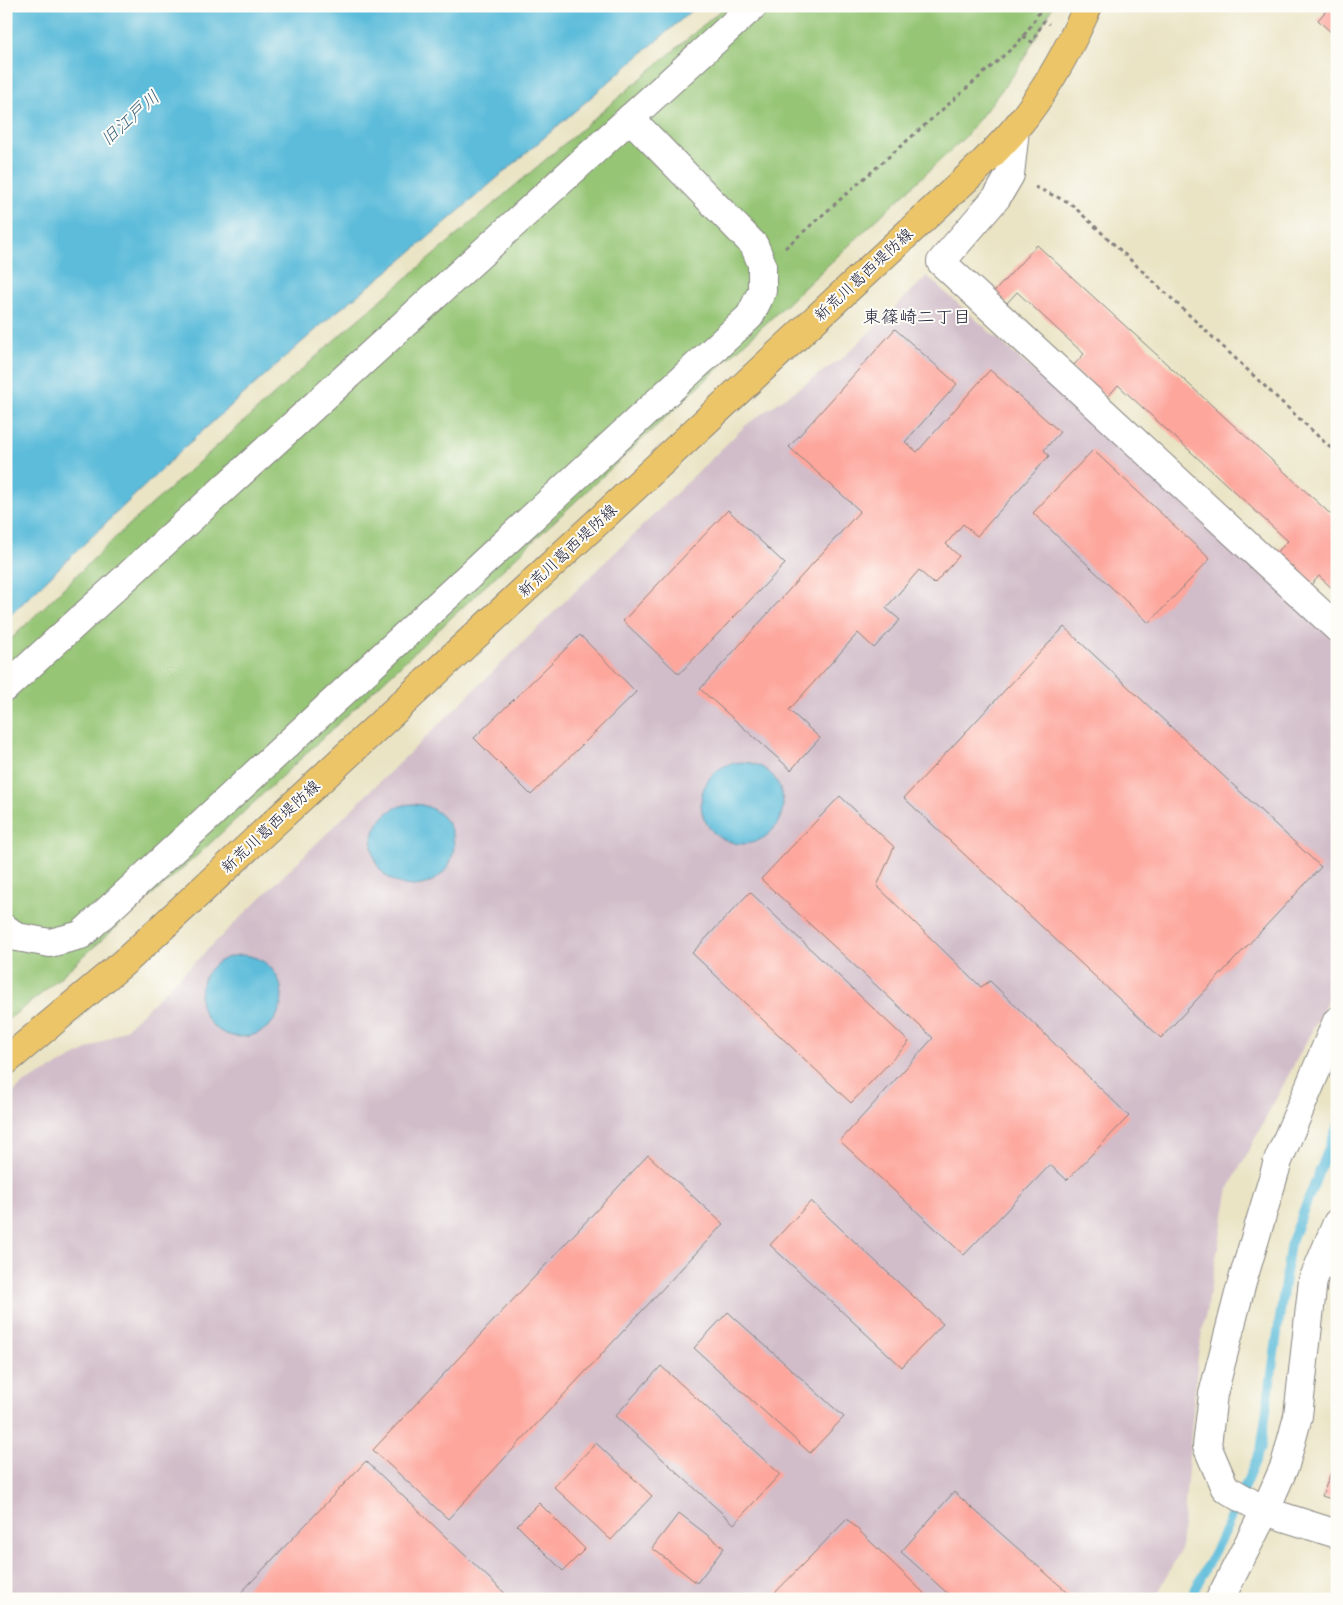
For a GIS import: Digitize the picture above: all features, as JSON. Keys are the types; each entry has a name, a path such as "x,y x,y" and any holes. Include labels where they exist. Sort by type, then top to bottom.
{"main road":[{"name":"新荒川葛西堤防線","path":"6,1061 129,958 980,166 1015,129 1046,84 1075,35 1088,6"}],"street":[{"path":"6,687 753,6"},
{"path":"6,929 17,937 50,943 81,935 750,316 762,291 762,264 754,245 630,118"},
{"path":"1015,129 1010,176 997,197 941,262 1337,628"},
{"path":"1337,1020 1278,1161 1241,1286 1213,1394 1207,1446 1225,1488 1266,1511 1337,1534"},
{"path":"1220,1599 1266,1511 1285,1465 1298,1416 1313,1280 1337,1223"}],"path":[{"path":"762,268 1018,43 1043,6"},
{"path":"1023,36 1032,42 1044,22"},
{"path":"1010,176 1070,203 1337,454"}],"shaded area":[{"path":"927,276 1337,641 1337,983 1229,1188 1198,1355 1181,1549 1155,1599 6,1599 6,1099 23,1084 126,1029 746,425 844,357"}],"green space":[{"path":"726,6 1053,6 1018,69 965,137 203,850 41,994 6,1021 6,644 118,535 349,327"}],"water":[{"name":"旧江戸川","path":"6,6 697,6 403,259 329,318 187,445 6,619"},
{"path":"742,762 758,765 771,774 780,787 783,803 780,819 771,832 758,841 742,844 726,841 713,832 704,819 701,803 704,787 713,774 726,765"},
{"path":"413,804 429,807 442,816 451,829 454,845 451,861 442,874 429,883 413,886 397,883 384,874 375,861 372,845 375,829 384,816 397,807"},
{"path":"241,955 257,958 270,967 279,980 282,996 279,1012 270,1025 257,1034 241,1037 225,1034 212,1025 203,1012 200,996 203,980 212,967 225,958"}],"building":[{"path":"1330,6 1337,6 1337,38 1318,20"},
{"path":"1037,245 1337,520 1337,593 1319,576 1309,587 1274,555 1288,541 1118,385 1107,398 1072,367 1084,354 1017,292 1007,303 994,292"},
{"path":"895,329 957,384 905,442 917,452 990,370 1060,432 1044,450 1049,456 977,536 963,524 946,544 959,556 934,584 919,570 886,608 900,620 874,648 858,633 789,710 820,738 791,770 700,689 860,511 789,447"},
{"path":"1093,450 1210,559 1149,623 1033,513"},
{"path":"728,510 785,564 679,674 623,621"},
{"path":"1064,627 1321,867 1161,1038 904,798"},
{"path":"580,635 636,692 531,795 474,738"},
{"path":"840,796 894,847 877,886 981,987 990,981 1129,1116 1067,1180 1050,1165 964,1255 840,1141 933,1038 761,879"},
{"path":"750,892 909,1042 851,1103 692,953"},
{"path":"648,1155 723,1224 448,1519 373,1450"},
{"path":"811,1201 943,1324 902,1367 770,1245"},
{"path":"728,1312 844,1417 810,1453 694,1348"},
{"path":"661,1366 780,1474 734,1524 615,1416"},
{"path":"596,1443 652,1496 611,1540 554,1487"},
{"path":"1337,1457 1337,1501 1322,1496"},
{"path":"366,1461 511,1599 235,1599"},
{"path":"954,1492 1075,1599 954,1599 901,1552"},
{"path":"539,1503 585,1549 563,1571 517,1525"},
{"path":"679,1513 724,1548 697,1583 652,1548"},
{"path":"847,1519 930,1599 769,1599"}],"waterway":[{"path":"1190,1599 1228,1525 1261,1448 1290,1245 1337,1127"}],"district":[{"name":"東篠崎二丁目","path":"917,317"}]}
